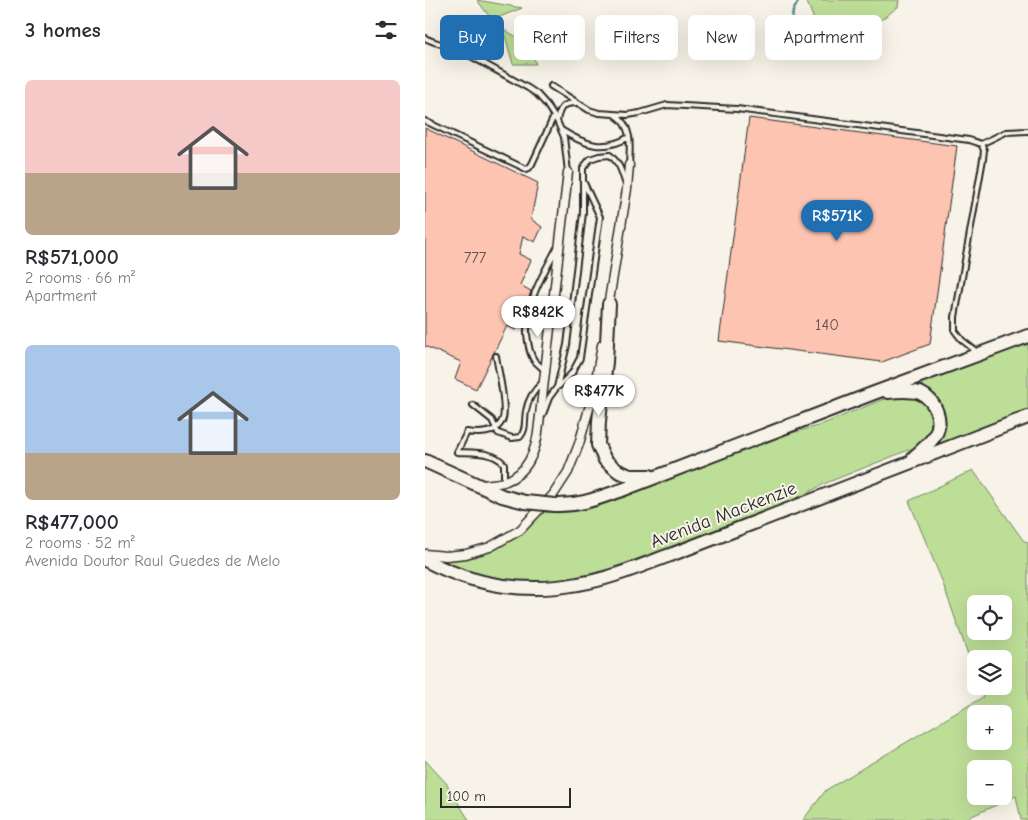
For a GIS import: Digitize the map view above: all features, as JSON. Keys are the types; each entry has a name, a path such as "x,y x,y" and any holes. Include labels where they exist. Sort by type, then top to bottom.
{"main road":[{"path":"609,304 606,362 598,444 605,460 618,471 630,476 660,476"},
{"path":"425,461 502,496 525,502 555,506 582,504 1028,336"},
{"path":"874,393 918,392 928,398 935,408 938,416 935,435 925,448 904,464"},
{"name":"Avenida Mackenzie","path":"425,560 453,573 483,583 531,588 579,584 618,574 1028,417"}],"street":[{"path":"425,554 446,556 466,554 490,547 520,530 553,495 568,472 579,444 594,391 627,189 629,165"},
{"path":"479,486 503,482 515,477 523,470 535,448 568,172"}],"lane":[{"path":"425,38 460,50 537,94 546,104 561,130 565,143 568,172"},
{"path":"551,86 589,110 599,113 628,115 667,105 737,109 969,140 981,144 1005,132 1028,132"},
{"path":"425,121 526,169 529,168 561,108 567,104 577,103"},
{"path":"614,114 624,122 631,140 629,165"},
{"path":"561,130 581,142 606,146 629,137"},
{"path":"980,353 962,340 955,331 955,317 983,159 984,150 981,144"},
{"path":"557,387 567,345 583,213 583,168 590,159 609,155 617,161 627,189"},
{"path":"539,424 549,398 557,387 572,373 580,358 600,217 583,181"},
{"path":"545,371 533,359 528,344 527,321 531,302 538,284 559,244"},
{"path":"496,356 504,415 501,422 495,428 486,432 467,432 457,452 498,457 505,464 503,482"},
{"path":"473,405 492,420 500,435 516,438 522,436 527,406 537,388 544,382"}],"green space":[{"path":"477,0 522,8 504,15 488,15"},
{"path":"806,0 899,0 898,7 882,19 882,15 812,15"},
{"path":"504,30 514,35 514,60 535,60 536,64 513,64"},
{"path":"1028,339 1028,409 939,444 937,439 943,422 909,384"},
{"path":"913,395 928,407 931,419 931,426 926,438 916,447 826,483 794,500 603,572 571,580 539,583 490,579 445,565 444,561 446,560 465,557 523,531 543,512 571,512 599,506 780,436 818,426 891,396"},
{"path":"973,470 1023,540 1028,543 1028,820 1021,820 1016,796 1012,798 1012,760 967,760 967,805 996,805 963,820 803,820 826,790 967,706 967,750 1012,750 1012,705 969,705 983,697 982,695 1012,695 1012,650 967,650 967,652 942,581 909,501"},
{"path":"425,760 447,784 469,820 425,820"}],"building":[{"path":"749,118 957,146 930,344 882,362 719,341"},
{"path":"425,128 538,183 531,219 542,227 535,242 523,236 519,254 531,260 520,285 531,291 526,308 516,330 507,326 476,389 455,379 461,362 425,346"}],"waterway":[{"path":"793,15 799,0"}]}
